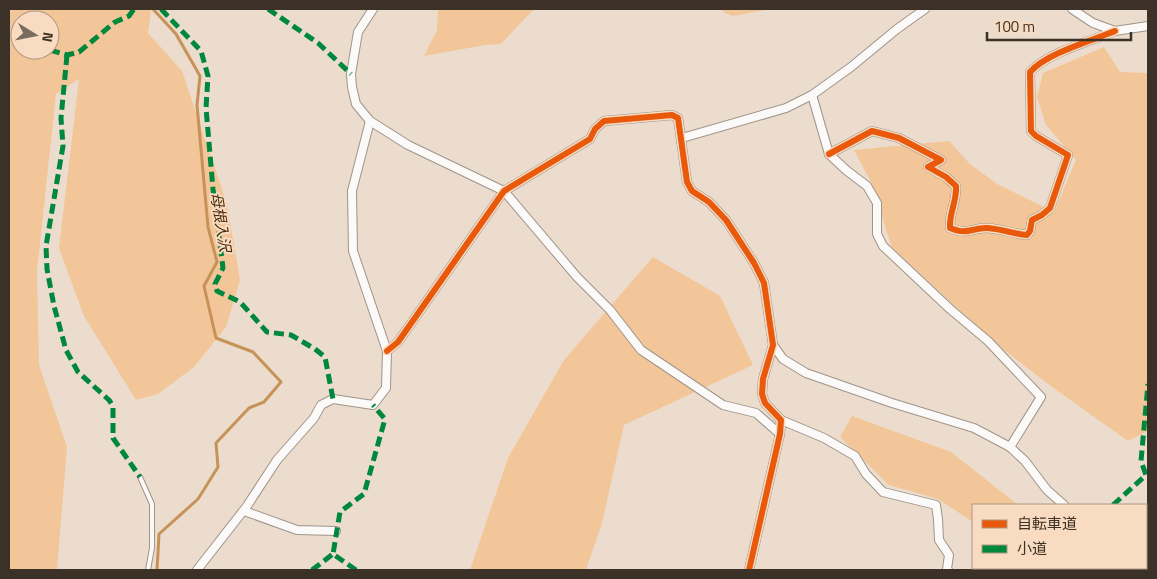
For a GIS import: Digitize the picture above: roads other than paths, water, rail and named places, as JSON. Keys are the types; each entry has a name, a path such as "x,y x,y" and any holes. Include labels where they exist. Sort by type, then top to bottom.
{"street":[{"path":"373,9 358,32 351,74 356,104 370,121 408,145 504,191 577,277 610,310 641,350 723,405 756,413 780,434"},
{"path":"682,138 786,108 812,95 925,9"},
{"path":"1072,9 1093,23 1115,30"},
{"path":"829,154 872,131 899,138 942,160 928,167 946,177 956,186 955,201 949,217 950,228 970,232 986,228 1027,236 1032,220 1050,208 1068,155 1030,131 1030,72 1049,58 1115,30 1148,26"},
{"path":"812,95 829,154 867,186 878,203 877,234 883,246 950,309 988,341 1041,397 1010,447"},
{"path":"387,351 398,342 504,191 590,139 604,121 672,115 678,118 687,182 692,191 709,202 726,220 754,263 764,283 773,345 763,379 762,394 765,403 781,420 824,438 855,456 866,474 883,492 936,505 939,540 948,555 948,570"},
{"path":"198,570 244,511 277,460 314,418 322,405 333,399 373,405 386,388 387,351 353,251 352,191 370,121"},
{"path":"773,345 783,359 806,373 892,403 974,428 1010,447 1025,461 1047,490 1063,504"},
{"path":"749,570 780,434 781,420"},
{"path":"244,511 297,530 336,531"}],"lane":[{"path":"140,477 152,504 152,548 148,570"}],"waterway":[{"name":"母根入沢","path":"153,9 176,34 200,76 197,105 208,227 217,262 204,286 216,338 253,352 281,382 264,402 249,408 216,443 218,467 198,499 159,534 157,570"}]}
